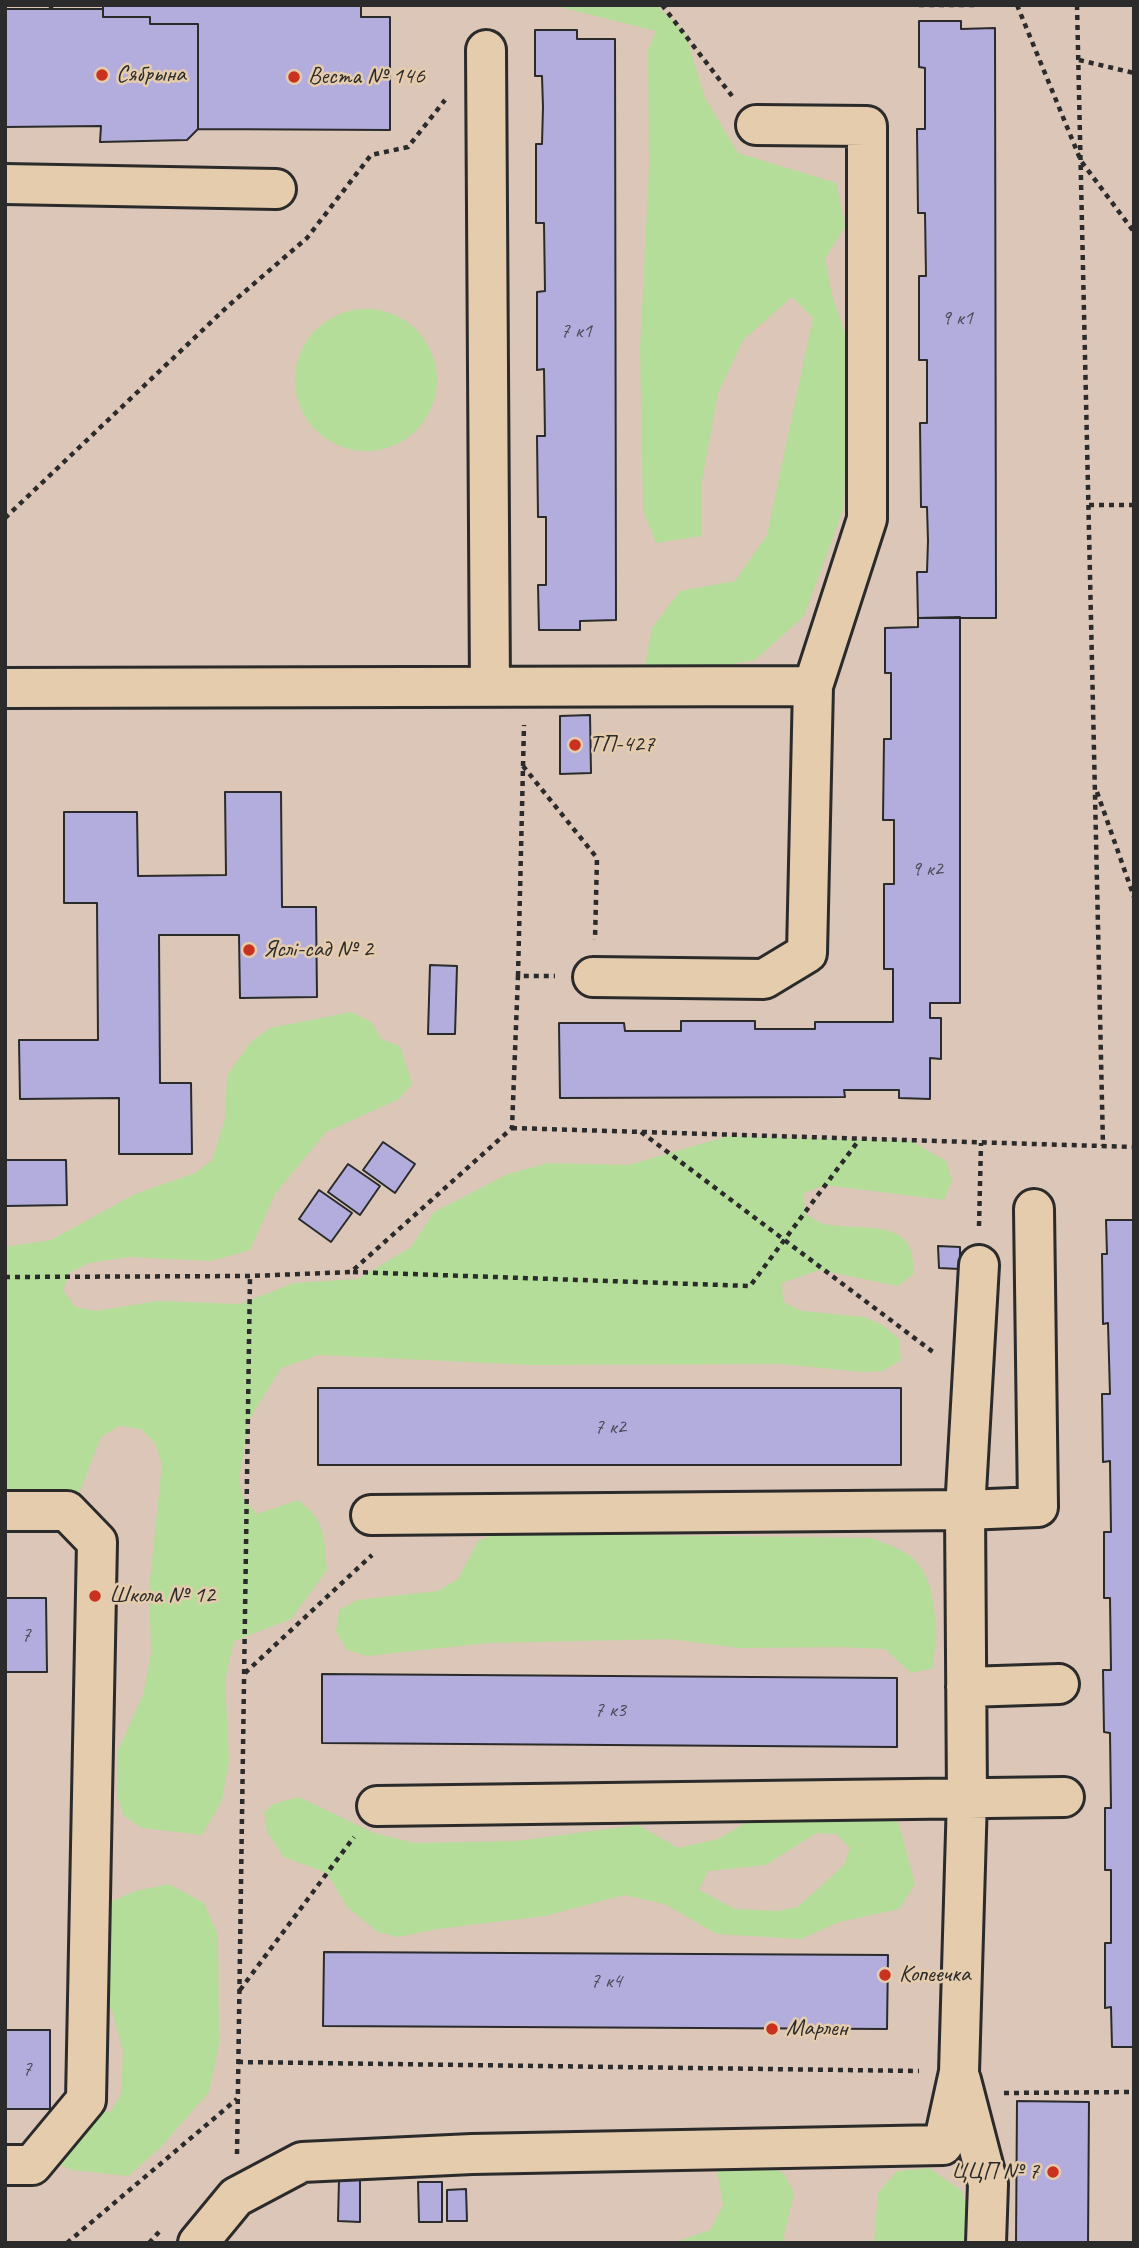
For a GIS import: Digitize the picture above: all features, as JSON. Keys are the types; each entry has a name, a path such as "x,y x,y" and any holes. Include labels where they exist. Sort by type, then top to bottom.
{"lane":[{"path":"486,50 508,687"},
{"path":"593,977 764,979 807,953 813,686 867,519 867,126 756,125"},
{"path":"5,184 276,189"},
{"path":"5,688 813,686"},
{"path":"371,1515 965,1510 1038,1507 1034,1209"},
{"path":"943,2145 959,2072 967,1798 965,1510 979,1265"},
{"path":"5,1511 66,1511 97,1542 86,2100 32,2165 5,2165"},
{"path":"966,1686 1059,1684"},
{"path":"377,1806 1064,1797"},
{"path":"959,2072 988,2184 986,2243"},
{"path":"198,2243 236,2197 302,2162 472,2154 943,2145 988,2184"}],"path":[{"path":"662,5 756,125"},
{"path":"919,5 976,5"},
{"path":"1017,5 1081,161 1134,232"},
{"path":"1077,5 1103,1146"},
{"path":"5,518 228,306 307,238 371,155 408,147 486,50"},
{"path":"1079,60 1134,73"},
{"path":"1089,505 1134,505"},
{"path":"508,687 523,766 512,1128"},
{"path":"518,976 593,977 597,858 523,766"},
{"path":"1095,786 1134,897"},
{"path":"351,1272 512,1128 1134,1147"},
{"path":"641,1132 933,1351 933,1364"},
{"path":"5,1277 250,1276 351,1272 750,1286 859,1139"},
{"path":"979,1265 981,1143"},
{"path":"236,2197 250,1276"},
{"path":"244,1673 416,1514"},
{"path":"239,1991 377,1806"},
{"path":"238,2062 959,2072 1007,2095 1134,2092"},
{"path":"67,2243 237,2099"}],"green space":[{"path":"560,5 656,5 685,32 705,98 738,153 836,183 845,226 825,259 832,295 848,343 844,507 804,616 755,660 684,672 645,665 652,628 680,591 735,581 767,535 813,318 792,297 743,340 718,393 702,480 701,536 656,543 643,510 640,348 649,166 648,50 656,31"},
{"path":"366,309 393,315 416,330 431,353 437,380 431,407 416,430 393,445 366,451 339,445 316,430 301,407 295,380 301,353 316,330 339,315"},
{"path":"351,1012 371,1022 381,1039 400,1046 412,1084 399,1099 326,1132 275,1194 250,1250 211,1261 129,1257 89,1263 70,1272 63,1290 75,1307 96,1311 157,1301 240,1304 294,1283 358,1279 411,1247 434,1212 508,1174 548,1163 629,1165 728,1136 911,1141 946,1161 952,1181 944,1200 824,1185 804,1193 805,1214 819,1222 885,1230 897,1234 907,1242 912,1255 913,1274 898,1286 819,1270 782,1283 783,1302 802,1311 864,1317 882,1325 899,1339 901,1360 883,1371 863,1372 781,1364 533,1365 319,1355 281,1368 249,1420 239,1480 244,1500 257,1514 298,1500 314,1515 322,1530 327,1570 291,1619 234,1641 225,1680 229,1760 222,1800 202,1835 142,1828 124,1816 117,1796 117,1753 143,1695 151,1653 149,1590 162,1464 155,1443 141,1429 119,1426 101,1437 79,1493 61,1503 5,1508 5,1247 51,1240 135,1194 195,1173 212,1160 225,1119 227,1075 252,1041 270,1028"},
{"path":"497,1533 872,1538 907,1554 926,1576 934,1606 933,1668 911,1673 885,1649 740,1648 670,1639 488,1643 367,1656 347,1650 336,1632 339,1610 357,1600 438,1591 458,1579 478,1541"},
{"path":"299,1797 374,1833 414,1843 517,1841 638,1825 678,1848 718,1839 764,1812 887,1808 899,1825 915,1884 899,1909 839,1922 801,1939 717,1934 664,1904 624,1895 545,1916 437,1929 398,1937 378,1932 347,1907 327,1873 284,1857 267,1832 264,1813 273,1804","holes":["816,1833 836,1834 850,1848 844,1865 798,1907 778,1911 735,1909 699,1890 708,1871 766,1865"]},
{"path":"169,1884 204,1903 218,1935 219,2043 209,2092 160,2148 128,2176 72,2170 37,2155 72,2118 111,2111 121,2094 123,2051 112,2010 84,1973 105,1904 136,1891"},
{"path":"750,2151 784,2174 794,2193 784,2235 785,2243 673,2243 710,2230 723,2205 717,2170 730,2154"},
{"path":"929,2168 962,2191 975,2231 975,2243 874,2243 878,2193 897,2171"}],"building":[{"name":"Веста № 146","path":"103,5 361,5 361,17 390,17 390,130 198,129 198,24 150,24 150,17 103,17"},
{"name":"Сябрына","path":"5,9 103,9 103,17 150,17 150,24 198,24 198,129 187,140 100,142 101,126 5,127"},
{"path":"919,21 961,21 961,29 995,28 996,618 918,618 917,572 927,572 928,541 927,507 921,507 920,423 927,423 927,360 919,360 919,276 926,276 925,213 918,213 917,129 925,129 925,68 919,67"},
{"path":"535,30 577,30 577,39 615,39 616,620 580,621 580,630 539,630 538,585 546,585 546,517 538,517 537,436 545,436 544,369 537,370 537,292 545,291 544,223 536,223 536,144 542,144 543,107 542,76 535,76"},
{"path":"960,617 960,1003 930,1003 930,1018 941,1018 941,1059 930,1058 930,1099 899,1098 899,1090 844,1090 845,1097 560,1098 559,1023 624,1023 625,1031 681,1031 681,1021 755,1021 755,1029 815,1029 815,1022 893,1022 893,969 884,969 884,884 894,884 894,820 883,820 884,739 891,739 891,673 885,673 885,628 918,627 918,618"},
{"name":"ТП-427","path":"590,715 591,773 560,774 560,716"},
{"path":"225,792 281,792 282,907 316,907 317,997 240,998 239,935 159,935 160,1083 191,1083 192,1154 119,1154 119,1098 20,1099 19,1040 98,1040 97,903 64,903 64,812 137,812 138,876 226,875"},
{"path":"430,965 457,966 455,1034 428,1034"},
{"path":"383,1142 415,1164 395,1193 363,1170"},
{"path":"5,1160 66,1160 67,1205 5,1206"},
{"path":"348,1164 380,1186 360,1215 328,1192"},
{"path":"319,1190 352,1213 331,1242 299,1219"},
{"path":"1106,1220 1134,1220 1134,2047 1112,2047 1111,2007 1105,2008 1105,1943 1111,1943 1111,1870 1105,1870 1105,1808 1111,1808 1110,1733 1104,1732 1103,1670 1111,1670 1110,1598 1104,1598 1104,1532 1111,1532 1110,1461 1103,1462 1102,1394 1110,1394 1108,1323 1103,1324 1102,1254 1107,1254"},
{"path":"938,1246 960,1247 960,1269 939,1268"},
{"path":"318,1388 901,1388 901,1465 318,1465"},
{"path":"5,1598 46,1598 47,1672 5,1672"},
{"path":"322,1674 897,1678 897,1747 322,1743"},
{"path":"324,1952 888,1955 887,2029 323,2026"},
{"path":"5,2030 50,2030 50,2109 5,2109"},
{"name":"ЦЦП № 7","path":"1017,2101 1089,2102 1088,2243 1016,2243"},
{"path":"339,2180 360,2180 360,2222 338,2221"},
{"path":"418,2182 442,2182 442,2222 419,2222"},
{"path":"466,2189 467,2221 447,2221 447,2190"}],"place":[{"name":"Сябрына","path":"102,75"},
{"name":"Веста № 146","path":"294,77"},
{"name":"ТП-427","path":"575,745"},
{"name":"Яслі-сад № 2","path":"249,950"},
{"name":"Школа № 12","path":"95,1596"},
{"name":"Копеечка","path":"885,1975"},
{"name":"Марлен","path":"772,2029"},
{"name":"ЦЦП № 7","path":"1053,2172"}]}
